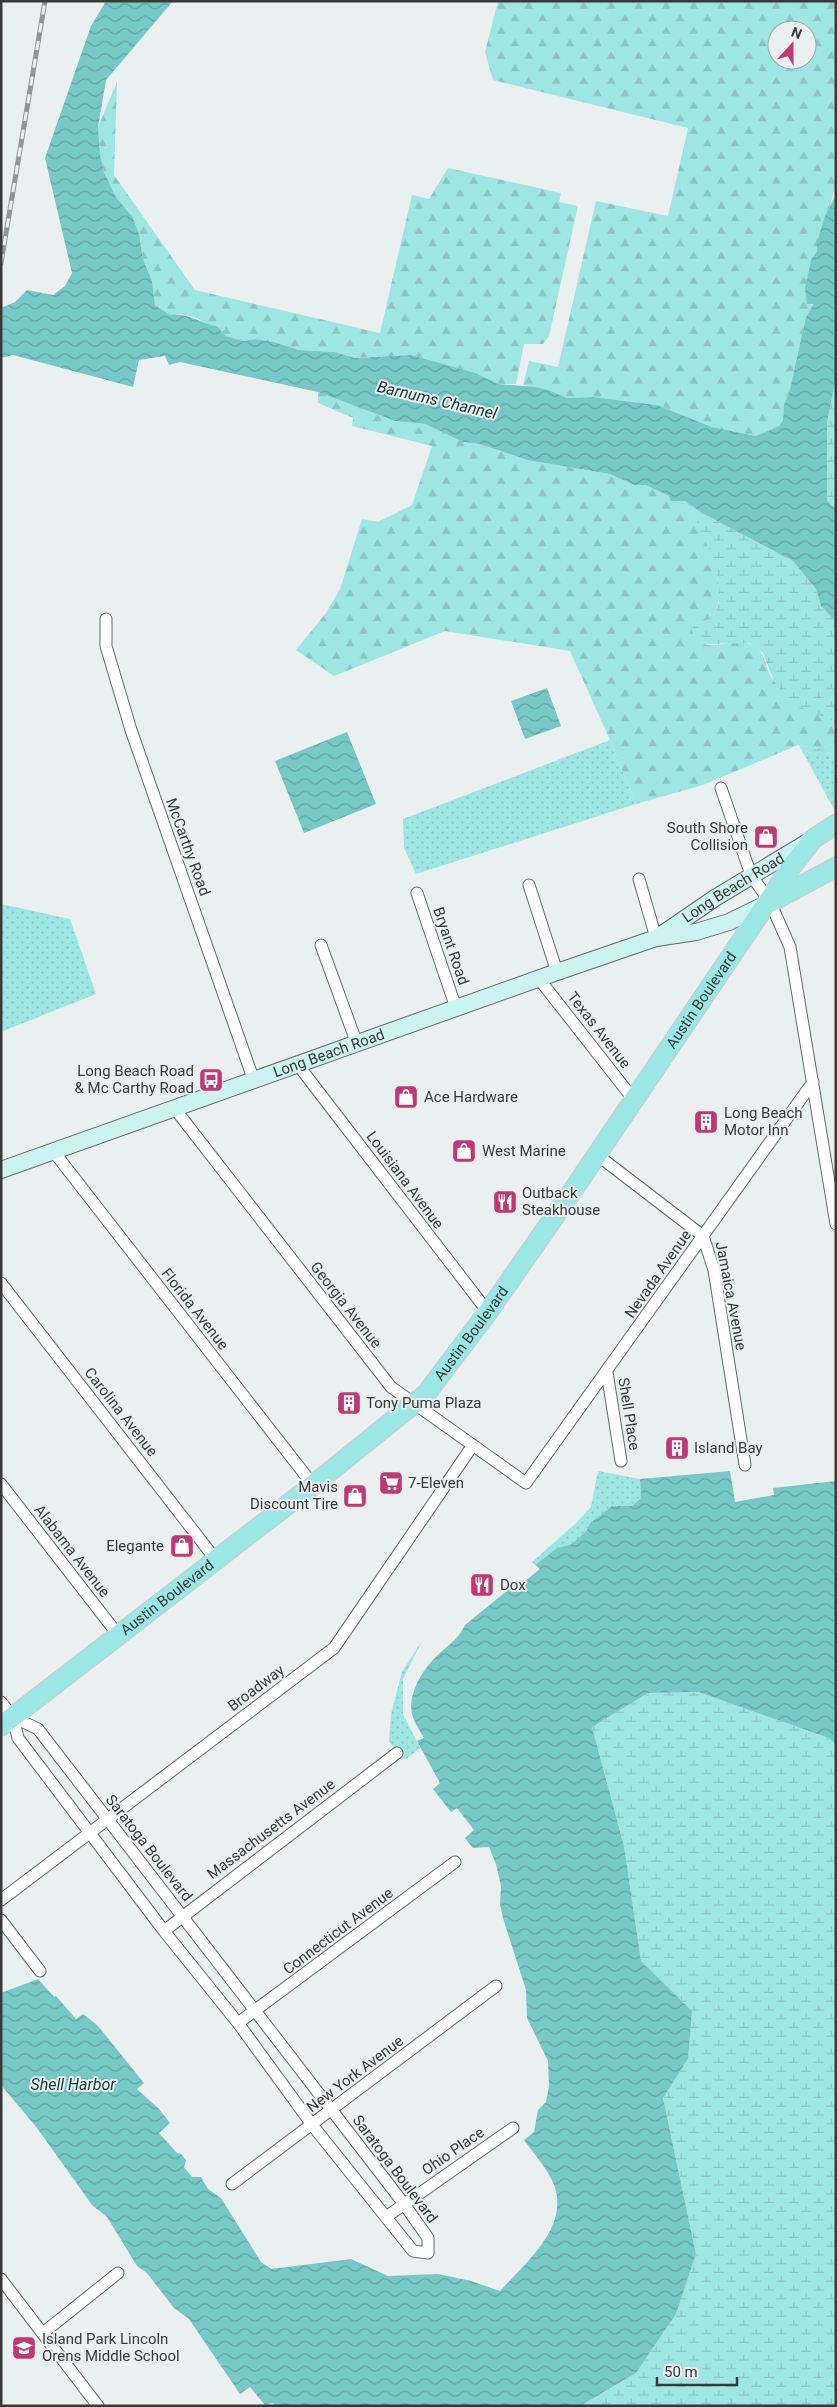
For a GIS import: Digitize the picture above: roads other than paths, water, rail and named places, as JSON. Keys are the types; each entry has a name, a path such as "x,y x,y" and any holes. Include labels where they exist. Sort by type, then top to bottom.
{"main road":[{"name":"Long Beach Road","path":"656,938 751,875 836,824"},
{"name":"Long Beach Road","path":"770,902 813,839"},
{"name":"Long Beach Road","path":"1,1170 656,938 696,932 729,922 826,875 836,868"},
{"name":"Austin Boulevard","path":"5,1715 118,1636 313,1485 426,1394 488,1312 770,902"}],"street":[{"name":"McCarthy Road","path":"106,619 106,646 131,730 254,1081"},
{"path":"721,788 751,875 770,902 790,946 836,1224"},
{"path":"639,879 656,938"},
{"path":"529,885 557,972"},
{"name":"Bryant Road","path":"416,893 456,1008"},
{"path":"321,945 357,1044"},
{"name":"Texas Avenue","path":"539,979 634,1100"},
{"name":"Louisiana Avenue","path":"298,1065 488,1312"},
{"name":"Nevada Avenue","path":"526,1484 813,1082"},
{"name":"Georgia Avenue","path":"175,1109 391,1387 526,1484"},
{"name":"Florida Avenue","path":"54,1152 313,1485"},
{"name":"Jamaica Avenue","path":"596,1154 703,1236 714,1270 745,1465"},
{"name":"Carolina Avenue","path":"1,1283 216,1560"},
{"name":"Shell Place","path":"607,1372 621,1462"},
{"name":"Broadway","path":"1,1900 334,1648 472,1445"},
{"name":"Alabama Avenue","path":"1,1484 118,1636"},
{"name":"Saratoga Boulevard","path":"5,1715 38,1729 404,2204 428,2238 428,2253 413,2251 312,2126 238,2023 164,1930 18,1738 5,1715"},
{"name":"Massachusetts Avenue","path":"164,1930 397,1753"},
{"name":"Connecticut Avenue","path":"238,2023 455,1862"},
{"path":"1,1920 40,1971"},
{"name":"New York Avenue","path":"232,2184 312,2126 496,1986"},
{"name":"Ohio Place","path":"386,2217 513,2128"},
{"path":"43,2333 118,2273"},
{"path":"1,2279 98,2406"}],"water":[{"name":"Barnums Channel","path":"106,1 173,1 106,80 98,127 100,155 104,172 116,197 132,217 139,234 143,259 152,281 155,305 170,315 183,315 217,326 226,336 244,341 255,339 274,342 299,350 334,352 355,358 411,355 476,373 498,384 536,387 567,398 593,397 657,405 712,427 756,436 779,426 783,420 784,404 789,393 806,317 814,304 807,304 805,289 811,260 817,251 817,242 825,216 836,194 836,377 827,423 827,501 836,509 836,630 833,626 835,621 821,606 816,589 793,561 702,513 685,501 670,501 669,496 645,485 634,485 610,474 527,460 480,444 463,442 425,424 395,421 318,392 180,362 169,365 165,356 139,360 133,387 13,355 1,358 1,308 15,302 27,290 53,295 65,286 72,273 45,158 91,26"},
{"path":"547,688 561,726 525,739 511,701"},
{"path":"347,732 376,804 304,833 275,761"},
{"name":"Shell Harbor","path":"730,1471 735,1502 774,1495 773,1488 836,1481 836,1745 829,1738 698,1692 648,1693 592,1727 624,1846 641,1961 692,2011 688,2059 663,2098 696,2254 676,2314 636,2373 580,2406 275,2406 273,2403 265,2405 250,2387 240,2394 189,2319 174,2308 147,2273 137,2266 107,2217 92,2205 37,2128 1,2085 1,1993 38,1979 76,2019 83,2014 98,2026 144,2083 137,2089 159,2109 170,2123 159,2133 186,2160 184,2167 192,2177 201,2177 208,2189 221,2198 261,2262 271,2269 351,2259 388,2276 438,2274 471,2281 500,2291 542,2243 551,2230 556,2215 557,2200 554,2185 545,2167 524,2140 534,2132 538,2110 546,2102 549,2086 548,2061 527,2018 526,1990 503,1918 500,1904 501,1886 496,1864 489,1847 473,1848 465,1838 474,1830 457,1808 451,1812 433,1789 440,1783 417,1741 424,1738 412,1714 413,1693 419,1679 428,1666 458,1636 465,1625 520,1580 524,1582 540,1569 535,1565 557,1548 572,1544 587,1530 590,1523 612,1506 632,1506 641,1498 640,1479"}],"railway":[{"path":"1,263 45,1"}],"place":[{"name":"South Shore Collision","path":"766,837"},
{"name":"Long Beach Road & Mc Carthy Road","path":"211,1080"},
{"name":"Ace Hardware","path":"406,1097"},
{"name":"Long Beach Motor Inn","path":"706,1122"},
{"name":"West Marine","path":"464,1151"},
{"name":"Outback Steakhouse","path":"505,1202"},
{"name":"Tony Puma Plaza","path":"349,1403"},
{"name":"Island Bay","path":"677,1448"},
{"name":"7-Eleven","path":"391,1483"},
{"name":"Mavis Discount Tire","path":"355,1496"},
{"name":"Elegante","path":"182,1546"},
{"name":"Dox","path":"482,1585"},
{"name":"Island Park Lincoln Orens Middle School","path":"24,2348"}]}
